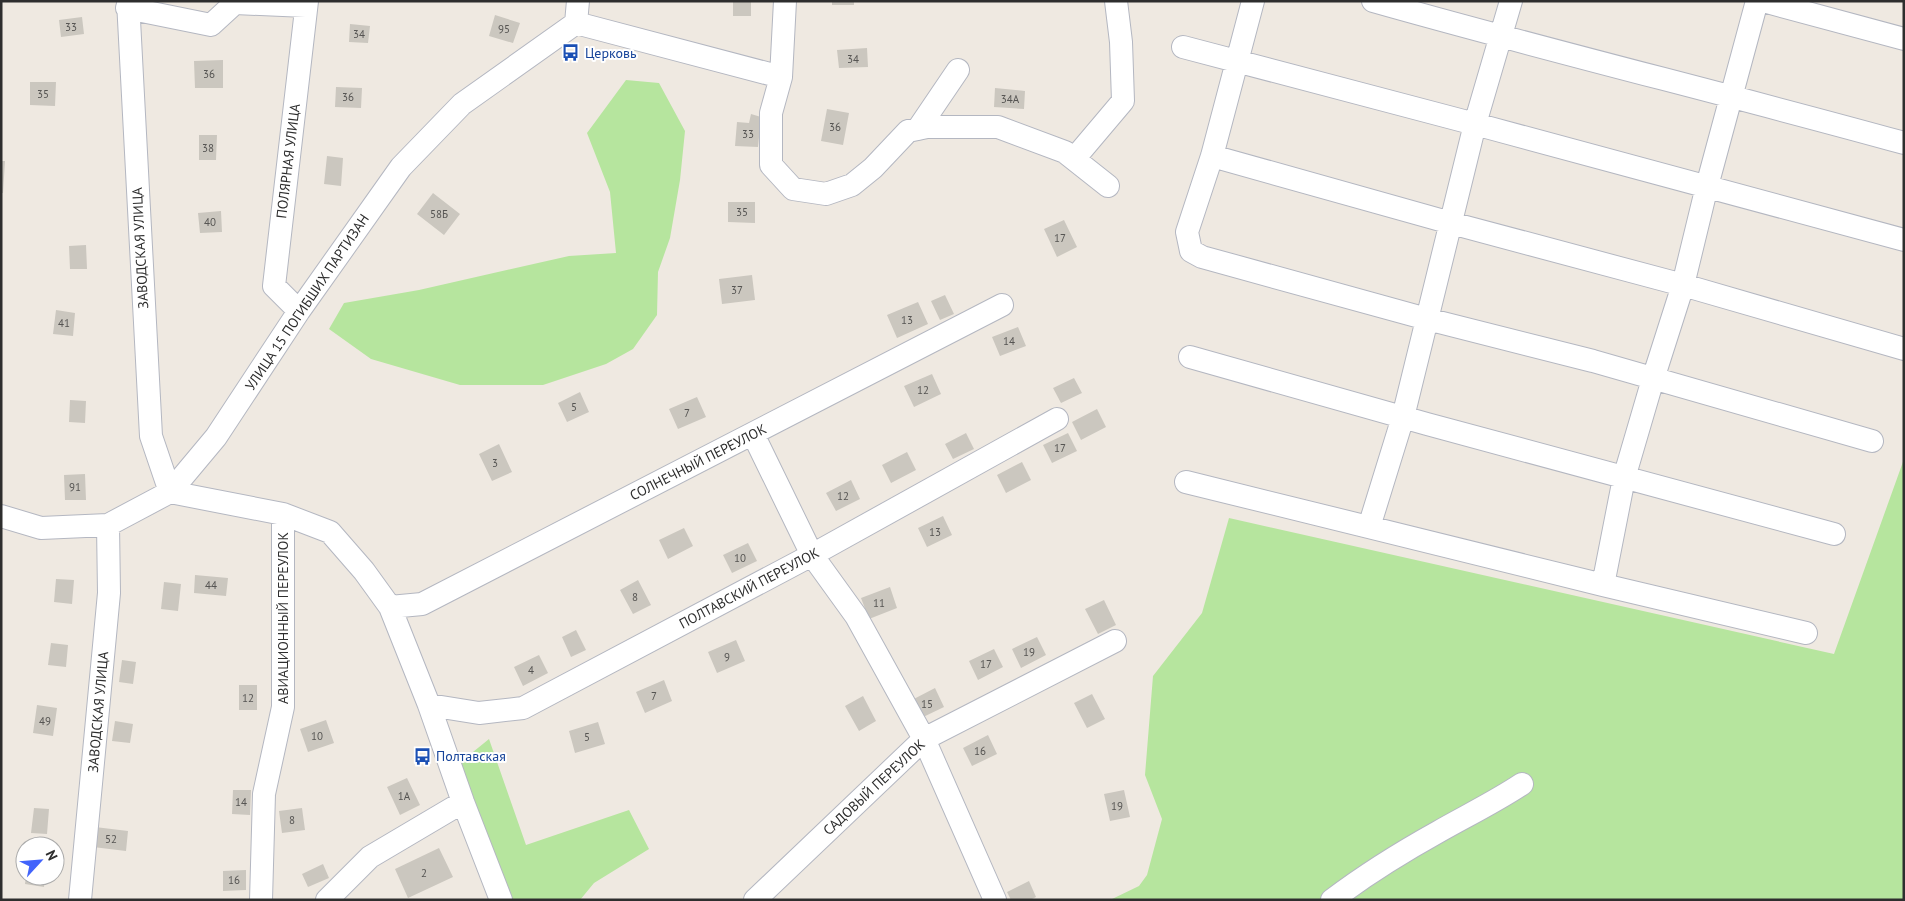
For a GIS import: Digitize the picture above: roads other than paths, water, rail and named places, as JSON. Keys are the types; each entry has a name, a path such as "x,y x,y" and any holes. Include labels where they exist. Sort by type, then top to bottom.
{"street":[{"path":"785,1 780,77 771,113 771,165 793,189 826,194 852,185 873,168 908,131 927,127 998,126 1065,152 1108,186"},
{"path":"1074,159 1123,101 1121,42 1116,1"},
{"path":"1253,1 1212,156 1187,232 1191,251 1202,257 1427,319 1592,361 1872,441"},
{"path":"1373,1 1502,38 1731,96 1904,143"},
{"path":"1369,527 1403,417 1475,124 1502,38 1511,1"},
{"path":"1603,585 1624,478 1653,378 1683,285 1707,186 1757,1"},
{"path":"1763,1 1904,38"},
{"path":"127,5 211,26 235,3 306,3"},
{"name":"ПОЛЯРНАЯ УЛИЦА","path":"299,311 274,286 306,3"},
{"name":"ЗАВОДСКАЯ УЛИЦА","path":"127,5 151,436 170,492"},
{"path":"577,12 780,77"},
{"name":"УЛИЦА 15 ПОГИБШИХ ПАРТИЗАН","path":"1,516 41,528 108,525 170,492 216,438 299,311 400,167 462,104 577,12"},
{"path":"1184,47 1904,240"},
{"path":"918,129 958,70"},
{"path":"1212,156 1683,285 1904,348"},
{"name":"СОЛНЕЧНЫЙ ПЕРЕУЛОК","path":"390,607 422,604 1002,305"},
{"path":"1190,357 1624,478 1834,534"},
{"name":"ПОЛТАВСКИЙ ПЕРЕУЛОК","path":"429,705 479,713 523,708 812,555 1057,420"},
{"path":"753,434 812,555 856,616 924,739 995,900"},
{"path":"1186,482 1806,633"},
{"path":"170,492 283,514 330,532 364,571 390,607 502,900"},
{"name":"АВИАЦИОННЫЙ ПЕРЕУЛОК","path":"261,900 264,794 283,707 283,514"},
{"name":"ЗАВОДСКАЯ УЛИЦА","path":"80,900 109,593 108,525"},
{"name":"САДОВЫЙ ПЕРЕУЛОК","path":"755,900 924,739 1115,641"},
{"path":"1332,900 1437,832 1522,784"},
{"path":"327,900 370,857 463,802"}],"place":[{"name":"Церковь","path":"571,53"},
{"name":"Полтавская","path":"422,756"}]}
